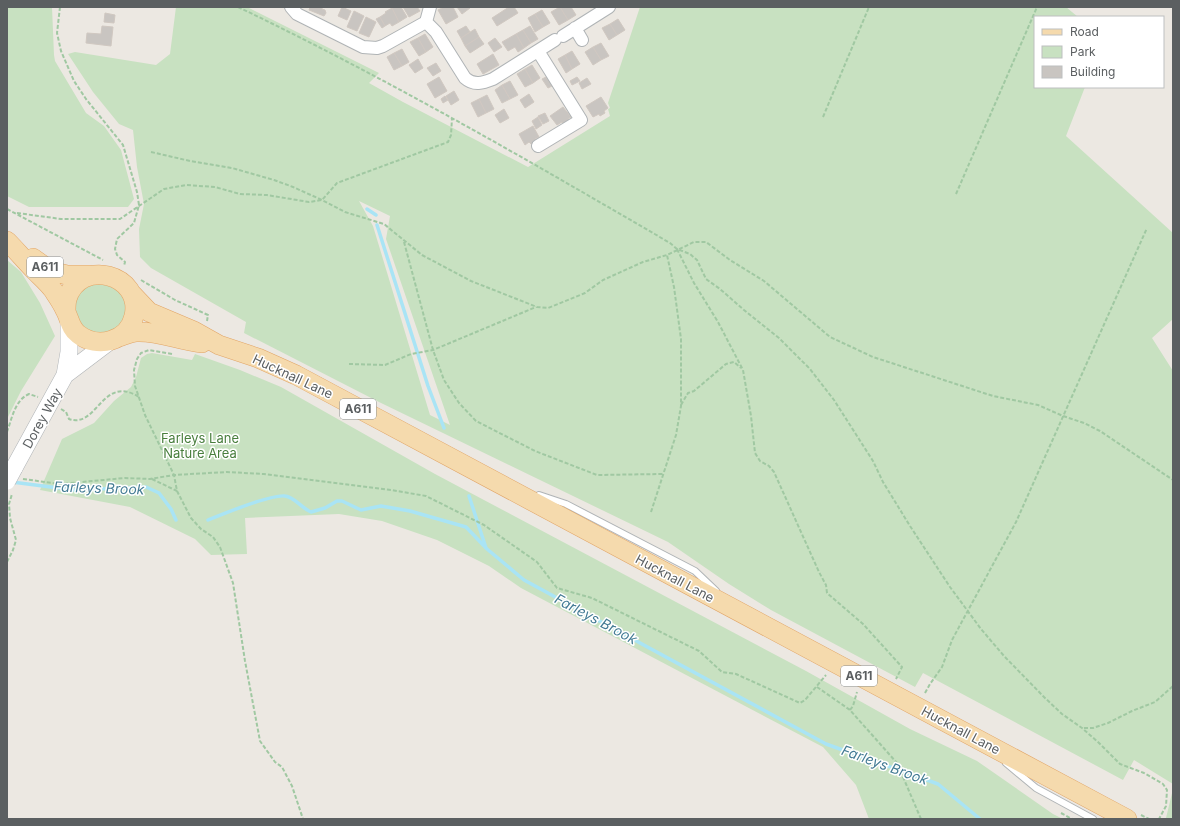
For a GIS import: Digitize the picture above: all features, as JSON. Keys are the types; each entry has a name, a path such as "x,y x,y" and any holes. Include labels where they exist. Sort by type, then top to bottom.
{"main road":[{"name":"Hucknall Lane","path":"7,241 51,271 67,275 102,274 114,277 124,283 135,286 149,312 194,331 219,345 258,358 296,375 1127,819"},
{"name":"Hucknall Lane","path":"7,241 52,288 76,333 87,340 98,342 115,339 137,331 160,334 191,342 219,345"},
{"name":"A611","path":"68,317 67,299 72,289 80,280 90,275"},
{"path":"115,339 128,328 134,317 135,286"}],"street":[{"path":"291,7 297,14 363,48 384,46 426,22 430,7"},
{"path":"426,22 436,32 466,78 470,82 478,84 486,82 609,7"},
{"path":"575,28 582,40"},
{"path":"538,51 581,120 538,146"},
{"name":"Dorey Way","path":"14,480 50,402 65,375 69,352 68,317"},
{"name":"Dorey Way","path":"65,375 115,339"}],"lane":[{"path":"978,740 1036,788 1093,819"}],"path":[{"path":"60,7 57,33 61,52 74,80 86,99 123,145 137,192 139,205 134,223 117,239 117,254 125,262 123,270"},
{"path":"238,7 309,41 452,118 698,260 706,279 779,338 810,369 834,400 873,461 883,482 910,526 950,587 981,629 1004,656 1062,714 1100,743 1120,764 1144,773 1163,784 1167,790 1166,806 1160,819"},
{"path":"823,117 869,7"},
{"path":"956,194 1005,84 1037,7"},
{"path":"15,213 61,219 120,219 164,189 186,185 216,187 240,194 267,195 309,202 322,200 337,183 448,142 451,135 452,118"},
{"path":"151,152 190,161 232,168 255,175 293,188 322,200 345,212 384,224 422,254 471,282 537,307 548,308 585,293 603,280 643,262 667,256 677,249 694,242 706,242 730,260 764,281 830,337 873,357 993,396 1038,405 1084,423 1100,431 1173,480"},
{"path":"7,209 103,260"},
{"path":"922,698 942,667 952,640 1016,522 1147,228"},
{"path":"404,241 433,350 444,380 459,403 476,420 535,451 597,475 663,474"},
{"path":"677,249 694,283 718,322 743,370 751,416 755,453 760,461 774,472 823,579 827,593 863,624 902,667 896,678"},
{"path":"651,512 676,435 681,406 681,339 674,287 667,256"},
{"path":"135,286 175,300 208,315 207,321 202,319"},
{"path":"349,364 385,365 411,354 433,350 537,307"},
{"path":"179,355 149,350 141,354 137,359 134,370 135,386 146,415 174,475 177,491 191,518 201,529 213,537 220,547 233,583 260,741 275,762 282,767 292,786 303,819"},
{"path":"681,406 688,393 694,391 726,364 734,362 743,370"},
{"path":"7,432 17,404 22,397 30,394 50,402 66,412 69,419 72,420 83,418 112,393 128,392 139,397"},
{"path":"7,562 16,540 10,518 9,504 14,480 60,484 125,478 150,479 174,475 227,472 264,474 391,490 426,496 484,525 537,562 557,588 592,598 699,651 722,672 736,674 800,703 805,700 828,673"},
{"path":"150,479 177,491"},
{"path":"1082,728 1093,728 1108,723 1155,702 1173,686"},
{"path":"817,687 850,710 897,763 921,819"},
{"path":"850,710 853,706 856,695"}],"green space":[{"path":"7,7 52,7 55,61 86,113 104,126 121,150 134,199 128,207 29,207 7,196"},
{"path":"176,7 247,7 379,73 369,83 528,167 610,116 608,109 610,108 608,103 640,7 1066,7 1077,16 1034,16 1034,88 1085,88 1066,136 1173,233 1173,319 1152,338 1173,371 1173,784 1134,760 1123,780 923,673 915,687 771,610 729,584 668,542 379,402 244,333 246,322 151,268 140,257 139,229 144,204 137,167 133,130 119,124 93,92 68,54 75,52 156,65 170,54","holes":["359,201 390,216 386,239 450,425 430,415 373,226"]},
{"path":"7,260 21,272 40,303 55,336 21,391 7,419"},
{"path":"94,282 119,289 128,306 123,325 99,336 77,324 73,311 78,292"},
{"name":"Farleys Lane Nature Area","path":"152,353 192,360 195,354 281,387 435,474 806,671 910,729 977,761 1053,814 1063,819 869,819 856,785 823,747 521,588 489,566 437,540 382,521 339,514 245,518 247,554 211,555 195,539 130,507 40,490 62,439 94,423 114,401 131,387 136,377 141,358"},
{"path":"1173,789 1173,819 1166,818"}],"building":[{"path":"310,7 322,7 326,13 324,16 309,10"},
{"path":"342,7 351,11 347,20 338,16"},
{"path":"401,7 407,17 399,22 392,8"},
{"path":"403,7 417,7 420,11 409,17"},
{"path":"444,7 453,7 458,17 446,24 438,10"},
{"path":"457,7 469,7 470,8 462,14"},
{"path":"509,7 514,7 518,13 497,26 492,18"},
{"path":"560,7 571,7 576,15 568,20"},
{"path":"560,7 568,20 559,25 551,12"},
{"path":"392,8 399,22 392,26 390,23 385,26 380,17"},
{"path":"542,10 550,23 543,27 535,14"},
{"path":"354,11 364,16 357,31 347,27"},
{"path":"105,13 115,15 114,23 104,22"},
{"path":"535,14 543,27 535,32 528,18"},
{"path":"366,17 376,22 369,37 359,33"},
{"path":"380,17 385,26 382,28 376,19"},
{"path":"618,19 625,30 617,35 610,24"},
{"path":"610,24 617,35 609,40 602,28"},
{"path":"102,26 113,27 111,46 86,43 87,33 101,34"},
{"path":"466,26 470,32 461,38 457,31"},
{"path":"530,26 538,39 531,43 523,30"},
{"path":"475,29 479,37 465,46 461,38"},
{"path":"523,30 531,43 524,48 516,34"},
{"path":"425,34 433,47 426,52 418,38"},
{"path":"516,34 524,48 518,52 515,47 508,51 502,42"},
{"path":"479,37 484,44 470,53 465,46"},
{"path":"418,38 426,52 419,56 410,42"},
{"path":"495,38 502,47 494,52 488,43"},
{"path":"601,43 609,56 601,60 593,47"},
{"path":"593,47 601,60 593,65 585,52"},
{"path":"402,49 409,62 402,66 394,53"},
{"path":"572,51 580,64 572,69 565,55"},
{"path":"394,53 402,66 394,70 387,57"},
{"path":"493,54 499,65 483,74 477,64"},
{"path":"565,55 572,69 566,73 558,59"},
{"path":"418,59 423,68 415,73 409,65"},
{"path":"436,63 441,71 433,76 427,68"},
{"path":"532,65 540,78 533,83 525,69"},
{"path":"525,69 533,83 525,87 517,74"},
{"path":"439,77 447,91 435,98 427,84"},
{"path":"546,77 552,86 548,88 542,79"},
{"path":"577,77 580,81 572,85 570,81"},
{"path":"587,78 591,84 582,89 579,83"},
{"path":"510,81 518,95 510,99 502,85"},
{"path":"502,85 510,99 502,103 495,90"},
{"path":"454,91 459,100 451,105 446,96"},
{"path":"529,94 534,102 525,108 520,100"},
{"path":"487,95 494,109 486,113 479,99"},
{"path":"445,96 448,100 443,103 441,99"},
{"path":"601,97 608,108 604,111 605,113 600,116 599,114 593,117 586,106"},
{"path":"479,99 486,113 478,117 471,103"},
{"path":"563,107 571,117 564,124 562,122 557,125 550,116"},
{"path":"504,109 509,118 500,123 495,115"},
{"path":"545,113 549,121 543,124 538,116"},
{"path":"538,117 542,125 536,129 532,121"},
{"path":"533,126 539,137 535,139 537,141 531,144 529,142 525,145 519,134"}],"waterway":[{"path":"367,209 376,215"},
{"path":"377,225 428,386 444,428"},
{"name":"Farleys Brook","path":"12,482 74,490 146,487 159,493 171,509 176,520"},
{"name":"Farleys Brook","path":"208,520 258,501 278,496 285,496 292,498 311,512 325,508 337,501 342,501 361,510 381,506 410,511 466,527 487,549 524,580 826,744 938,784 980,819"},
{"path":"469,496 486,548"}]}
